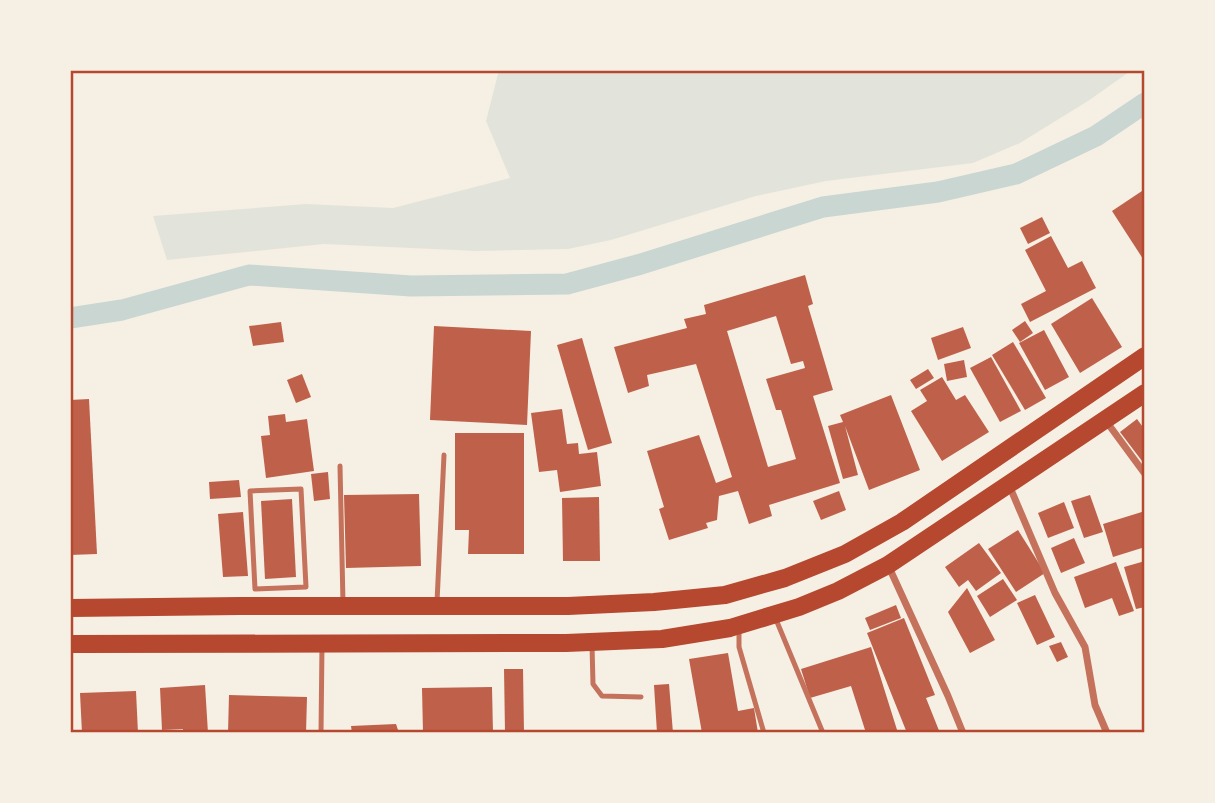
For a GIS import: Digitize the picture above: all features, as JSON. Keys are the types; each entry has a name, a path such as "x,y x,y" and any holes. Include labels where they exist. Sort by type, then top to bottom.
{"main road":[{"path":"70,608 568,606 725,595 785,578 845,554 902,522 1145,356"},
{"path":"70,644 592,642 662,639 730,628 799,607 838,591 888,565 1145,393"}],"street":[{"path":"1105,420 1145,474"},
{"path":"1009,484 1055,593 1085,647 1096,705 1107,733"},
{"path":"888,565 963,733"}],"lane":[{"path":"437,606 444,455"},
{"path":"340,466 343,606"},
{"path":"240,606 255,589 250,491 301,489 306,587 319,606"},
{"path":"255,589 306,587"},
{"path":"774,615 823,733"},
{"path":"740,625 739,648 764,733"},
{"path":"592,642 593,684 602,696 641,697"},
{"path":"321,733 322,643"}],"shaded area":[{"path":"499,70 1132,70 1020,143 973,163 826,181 756,196 611,240 568,249 476,251 324,244 167,260 153,216 306,204 393,208 510,178 486,121"}],"building":[{"path":"1145,189 1145,262 1112,211"},
{"path":"1042,217 1050,233 1028,244 1020,228"},
{"path":"1051,236 1068,268 1082,261 1096,288 1030,322 1021,304 1046,291 1025,250"},
{"path":"805,275 813,304 808,306 833,390 813,396 840,483 769,505 772,516 749,524 738,491 719,496 717,520 706,523 708,528 669,540 659,509 664,507 647,451 699,435 716,483 732,477 696,364 647,375 649,386 628,393 614,347 687,328 684,319 706,314 704,305","holes":["776,316 791,364 803,361 805,368 766,379 776,410 781,410 796,459 768,467 727,331"]},
{"path":"1092,298 1122,347 1080,373 1051,324"},
{"path":"1025,321 1033,333 1020,342 1012,330"},
{"path":"281,322 284,342 253,346 249,326"},
{"path":"434,326 531,331 527,425 430,420"},
{"path":"963,327 971,348 938,360 931,338"},
{"path":"1044,330 1069,377 1045,390 1019,343"},
{"path":"582,338 612,443 588,450 557,345"},
{"path":"1013,342 1046,398 1025,410 992,355"},
{"path":"991,357 1021,411 1000,422 970,368"},
{"path":"964,360 967,377 947,381 944,364"},
{"path":"928,369 934,378 916,389 910,380"},
{"path":"302,374 311,397 296,403 287,380"},
{"path":"942,377 956,400 965,395 989,432 942,461 911,411 927,401 920,390"},
{"path":"891,395 920,470 869,490 845,426 858,475 843,479 828,426 843,422 840,415"},
{"path":"89,399 97,554 70,555 70,400"},
{"path":"562,409 567,444 578,443 579,454 597,452 601,486 560,492 557,470 539,472 531,413"},
{"path":"285,414 286,422 307,419 314,471 266,478 261,436 270,435 268,416"},
{"path":"1137,419 1145,430 1145,465 1120,432"},
{"path":"455,433 524,433 524,554 468,554 469,530 455,530"},
{"path":"328,472 330,499 314,501 311,474"},
{"path":"239,480 241,497 210,499 209,482"},
{"path":"839,491 846,510 821,520 813,501"},
{"path":"419,494 421,566 346,568 344,495"},
{"path":"1090,495 1103,532 1084,538 1071,501"},
{"path":"599,497 600,561 563,561 562,498"},
{"path":"292,499 296,577 265,579 261,501"},
{"path":"1064,502 1074,528 1048,538 1038,513"},
{"path":"1145,511 1145,547 1113,557 1103,524"},
{"path":"243,512 248,576 223,577 218,514"},
{"path":"1018,530 1045,573 1016,592 988,549"},
{"path":"1074,538 1085,563 1061,573 1051,548"},
{"path":"979,543 1001,573 976,591 968,580 959,587 945,567"},
{"path":"1145,561 1145,607 1136,609 1124,567"},
{"path":"1116,562 1134,611 1119,616 1112,598 1085,608 1074,577"},
{"path":"1003,579 1017,600 990,617 977,596"},
{"path":"967,588 995,640 970,653 948,612"},
{"path":"1035,595 1055,637 1037,645 1017,603"},
{"path":"896,605 901,618 870,630 865,618"},
{"path":"904,618 935,695 926,698 940,733 907,733 867,633"},
{"path":"1061,642 1068,657 1057,662 1049,646"},
{"path":"871,647 898,733 866,733 851,686 810,698 801,669"},
{"path":"728,653 738,711 754,708 758,733 702,733 689,659"},
{"path":"504,669 523,669 524,733 505,733"},
{"path":"669,684 673,733 657,733 654,685"},
{"path":"205,685 208,733 183,733 183,729 162,730 160,688"},
{"path":"492,687 493,733 423,733 422,688"},
{"path":"136,691 138,733 82,733 80,693"},
{"path":"229,695 307,697 306,733 228,733"},
{"path":"396,724 399,733 352,733 351,726"}],"waterway":[{"path":"70,318 122,310 249,275 411,286 567,284 641,264 823,207 938,192 1016,174 1096,136 1145,103"}]}
